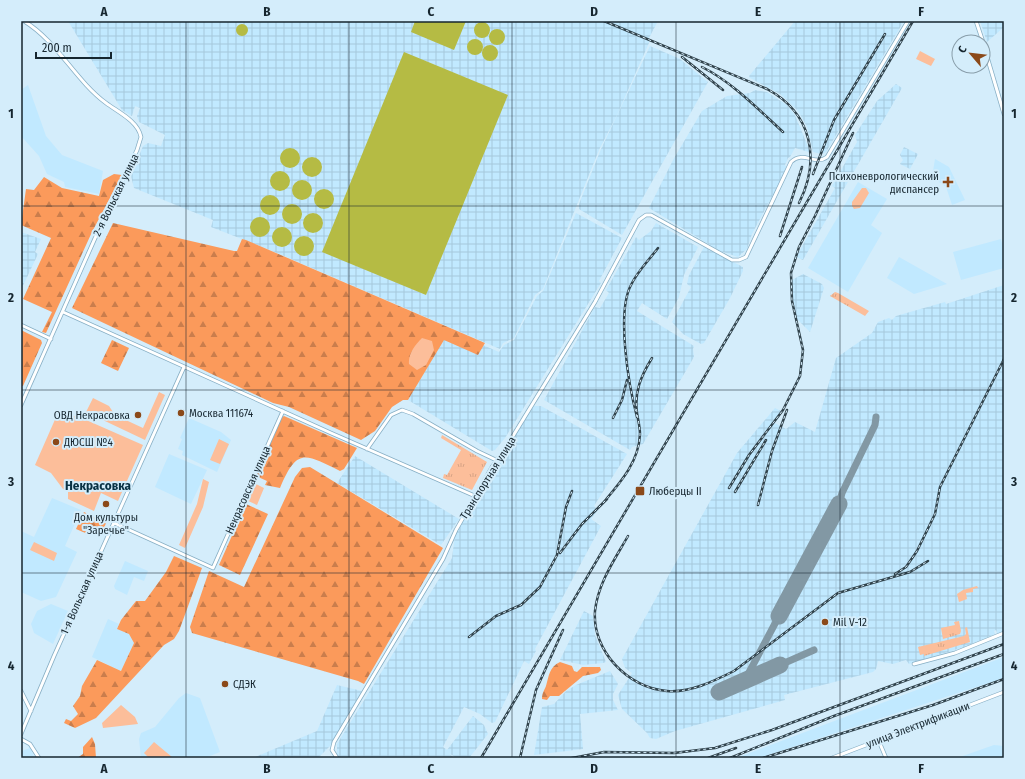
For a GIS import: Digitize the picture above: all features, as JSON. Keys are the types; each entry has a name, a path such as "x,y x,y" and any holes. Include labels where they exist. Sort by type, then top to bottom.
{"street":[{"name":"2-я Вольская улица","path":"21,405 96,236 137,150 141,137 135,126 87,86 43,35 24,21"},
{"name":"Транспортная улица","path":"337,758 332,750 334,742 443,559 456,530 496,460 505,449 595,302 639,220 646,215 651,215 732,260 739,260 746,257 791,162 798,157 818,161 827,157 908,21"},
{"path":"976,21 980,34"},
{"path":"991,70 1004,114"},
{"path":"63,312 475,496"},
{"path":"21,325 51,339"},
{"name":"1-я Вольская улица","path":"21,734 184,367"},
{"path":"368,449 391,415 402,410 410,412 477,451 496,460"},
{"name":"Некрасовская улица","path":"114,523 213,568 283,411"},
{"path":"914,664 955,653 1004,633"},
{"path":"21,691 31,711"},
{"name":"улица Электрификации","path":"832,758 878,739 1004,692"},
{"path":"21,739 30,744 39,758"},
{"path":"878,739 886,758"}],"shaded area":[{"path":"68,21 658,21 649,38 649,43 617,115 599,150 543,289 535,295 514,338 503,343 500,349 270,250 211,227 213,220 134,188 131,176 143,146 148,143 161,146 165,135 139,122 137,116 140,108 135,106 132,116 122,110"},
{"path":"415,21 466,21 454,50 411,32"},
{"path":"795,21 904,21 826,152 821,154 813,152 807,127 798,111 780,94 750,78 749,76"},
{"path":"980,21 1004,21 1004,27 991,38 991,34 984,34"},
{"path":"482,22 489,27 490,30 485,37 482,38 475,33 474,30 479,23"},
{"path":"240,24 244,24 248,30 244,36 240,36 236,32 236,28"},
{"path":"497,29 504,34 505,37 500,44 497,45 490,40 489,37 494,30"},
{"path":"475,39 482,44 483,47 478,54 475,55 468,50 467,47 472,40"},
{"path":"490,45 497,50 498,53 493,60 490,61 483,56 482,53 487,46"},
{"path":"650,46 680,59 708,82 622,235 579,209 579,204 601,149"},
{"path":"404,52 508,95 426,295 322,252"},
{"path":"896,84 902,88 803,260 796,257 835,188 832,186 857,142 855,135 877,101"},
{"path":"28,85 46,136 62,155 103,171 99,194 65,187 64,182 47,174 39,156 21,136 21,90"},
{"path":"755,90 767,92 787,105 795,115 809,152 795,148 788,158 785,165 786,167 752,234 747,249 738,257 720,251 649,208 673,160 702,111 727,96 750,93"},
{"path":"904,147 918,154 910,169 900,164 903,160 900,155"},
{"path":"290,148 297,151 300,158 297,165 290,168 283,165 280,158 283,151"},
{"path":"312,157 319,160 322,167 319,174 312,177 305,174 302,167 305,160"},
{"name":"Психоневрологический диспансер","path":"935,159 949,167 965,200 952,205 946,187 932,177"},
{"path":"280,171 287,174 290,181 287,188 280,191 273,188 270,181 273,174"},
{"path":"302,180 309,183 312,190 309,197 302,200 295,197 292,190 295,183"},
{"path":"858,182 887,199 871,225 882,233 848,292 808,268"},
{"path":"324,189 331,192 334,199 331,206 324,209 317,206 314,199 317,192"},
{"path":"270,195 277,198 280,205 277,212 270,215 263,212 260,205 263,198"},
{"path":"292,204 299,207 302,214 299,221 292,224 285,221 282,214 285,207"},
{"path":"313,213 320,216 323,223 320,230 313,233 306,230 303,223 306,216"},
{"path":"576,213 622,238 599,281 601,283 505,438 495,450 492,451 408,400 444,339 478,354 483,345 499,352 504,345 514,340 537,296 543,291"},
{"path":"260,217 267,220 270,227 267,234 260,237 253,234 250,227 253,220"},
{"path":"656,223 698,247 684,275 679,297 667,319 642,303 637,311 694,346 694,357 643,444 632,447 630,450 544,400 595,307 600,308 609,293 606,290 636,237 639,240 651,231"},
{"path":"282,227 289,230 292,237 289,244 282,247 275,244 272,237 275,230"},
{"path":"21,232 41,239 35,252 38,254 21,290"},
{"path":"304,236 311,239 314,246 311,253 304,256 297,253 294,246 297,239"},
{"path":"1001,239 1004,251 1004,268 961,280 953,252"},
{"path":"704,247 743,267 743,271 730,298 704,343 701,344 683,334 672,322 691,287 687,284 689,275"},
{"path":"899,257 947,284 914,294 887,278"},
{"path":"803,274 822,284 824,288 810,332 797,319 793,300 792,280"},
{"path":"1004,285 1004,632 998,635 996,630 994,631 995,634 964,647 909,664 906,660 893,664 878,661 876,669 873,672 784,695 785,700 675,731 656,739 650,738 647,733 622,709 618,695 632,673 625,668 622,659 737,453 775,408 781,411 773,422 786,429 795,422 815,432 836,358 872,333 878,322 889,318 892,320 896,316 945,302 946,304"},
{"path":"534,406 541,406 627,454 594,506 598,510 591,519 601,526 535,649 536,651 529,664 524,661 495,722 492,723 480,714 464,707 443,747 447,750 473,716 484,725 488,734 469,758 456,758 449,753 454,758 340,758 337,755 337,744 452,558 455,535 497,463"},
{"path":"189,418 221,432 231,440 217,472 182,455 183,451 178,449 182,439 180,438"},
{"path":"169,454 207,470 191,504 155,487"},
{"path":"355,456 459,519 441,545 337,483"},
{"path":"52,498 81,510 65,546 77,552 56,597 41,601 21,592 21,531 34,537"},
{"path":"125,561 148,571 144,581 134,577 127,595 115,589 114,586"},
{"path":"51,604 68,611 53,644 34,633 31,624 37,611"},
{"path":"584,611 593,616 595,635 606,662 583,665 560,660"},
{"path":"108,619 119,624 117,629 129,634 134,643 121,671 92,657"},
{"path":"1004,657 1004,678 759,758 736,758"},
{"path":"610,671 618,684 613,694 613,700 618,710 580,714 583,749 534,755 542,707 554,704 566,691 576,685"},
{"path":"337,685 362,691 330,746 318,758 253,758 317,731"},
{"path":"186,693 200,698 220,752 205,758 141,758 139,739 141,733 155,727 179,698"},
{"path":"994,745 1004,746 1004,758 957,758"},
{"path":"30,748 35,758 21,758 22,751"}],"green space":[{"path":"920,51 935,59 931,66 916,59"},
{"path":"114,174 122,175 92,232 46,333 42,332 52,312 23,299 51,238 21,225 26,189 34,190 44,177 62,188 99,196 103,180"},
{"path":"862,188 866,188 869,193 860,208 854,209 852,202"},
{"path":"113,223 234,251 237,251 242,239 246,240 485,343 478,355 444,340 408,400 403,400 392,407 375,431 361,440 289,407 273,403 72,308"},
{"path":"835,292 869,311 865,316 830,296"},
{"path":"21,330 41,340 42,343 23,386 21,386"},
{"path":"422,338 432,341 434,350 426,365 417,370 409,364 409,360 412,350"},
{"path":"112,340 129,348 118,371 101,363"},
{"path":"159,392 165,395 145,440 86,412 93,398 109,406 115,415 143,428"},
{"path":"57,415 77,416 143,445 118,501 101,493 94,511 68,499 68,491 63,489 51,473 35,465"},
{"path":"284,416 357,448 344,469 340,471 318,460 303,458 297,460 291,466 280,488 265,485 267,481 256,476 281,418"},
{"path":"442,435 487,462 472,490 443,478 444,474 447,475 461,450 441,438"},
{"path":"219,439 229,444 220,464 210,460"},
{"path":"310,467 443,548 364,684 192,633 190,627 209,571 244,587 295,477 302,468"},
{"path":"203,479 209,482 203,507 185,548 179,545 197,504"},
{"path":"254,483 264,488 257,505 246,500"},
{"path":"246,504 268,514 240,575 219,565"},
{"path":"84,512 106,523 102,533 93,529 90,535 76,529"},
{"path":"34,542 57,553 54,561 30,550"},
{"path":"174,556 202,568 179,631 174,639 164,645 96,718 75,728 64,723 66,719 71,721 78,714 73,706 80,696 82,686 97,660 121,671 134,643 129,634 117,629 121,620 136,601 145,601 166,572"},
{"path":"977,586 978,588 973,589 973,592 966,593 967,599 959,602 957,594 963,590"},
{"path":"959,621 961,631 960,634 943,639 941,628 955,625 954,622"},
{"path":"967,627 970,642 924,656 924,654 920,655 918,647 964,636 966,634 965,628"},
{"path":"560,662 572,666 574,671 577,672 582,667 600,667 601,670 598,673 583,676 559,696 550,696 547,700 542,699 550,672 556,664"},
{"path":"121,705 135,717 138,724 103,728 102,723"},
{"path":"92,737 95,744 96,758 77,758 83,754 83,747"},
{"path":"154,742 172,757 147,758 148,757 144,753"}],"taxiway":[{"path":"839,504 842,493 875,425 876,417"},
{"path":"745,680 779,616"},
{"path":"780,665 814,650"}],"runway":[{"path":"779,616 839,504"},
{"path":"719,692 780,665"}],"railway":[{"path":"604,21 767,89 782,99 794,111 803,124 808,138 810,170 806,186 799,203"},
{"path":"481,758 913,21"},
{"path":"813,174 834,120 885,34"},
{"path":"682,57 723,90"},
{"path":"702,67 724,80 734,88 783,132"},
{"path":"729,488 749,455 783,410 800,376 803,350 792,301 791,273 799,247 853,133"},
{"path":"780,236 802,167"},
{"path":"637,417 625,350 624,313 631,285 658,248"},
{"path":"603,503 628,472 636,454 640,434 636,405 639,384 652,358"},
{"path":"895,574 906,567 917,551 935,514 940,487 1004,359"},
{"path":"613,418 622,400 627,380"},
{"path":"758,505 772,451 787,410"},
{"path":"735,492 766,440"},
{"path":"469,637 496,616 521,605 540,587 557,555 566,507 572,491"},
{"path":"560,553 582,524 607,499"},
{"path":"628,536 603,581 595,611 596,626 606,653 615,665 626,675 639,683 667,691 693,688 734,671 838,593 910,572 928,561"},
{"path":"520,758 536,690 563,630"},
{"path":"572,758 604,752 674,753 715,748 772,730 1004,644"},
{"path":"730,758 834,716 1004,654"},
{"path":"763,758 933,705 1004,679"},
{"path":"708,758 736,748"}],"place":[{"name":"Психоневрологический диспансер","path":"948,182"},
{"name":"Москва 111674","path":"181,413"},
{"name":"ОВД Некрасовка","path":"138,415"},
{"name":"ДЮСШ №4","path":"56,442"},
{"name":"Люберцы II","path":"640,491"},
{"name":"Дом культуры \"Заречье\"","path":"106,504"},
{"name":"Mil V-12","path":"825,622"},
{"name":"СДЭК","path":"225,684"}],"district":[{"name":"Некрасовка","path":"98,485"}]}
